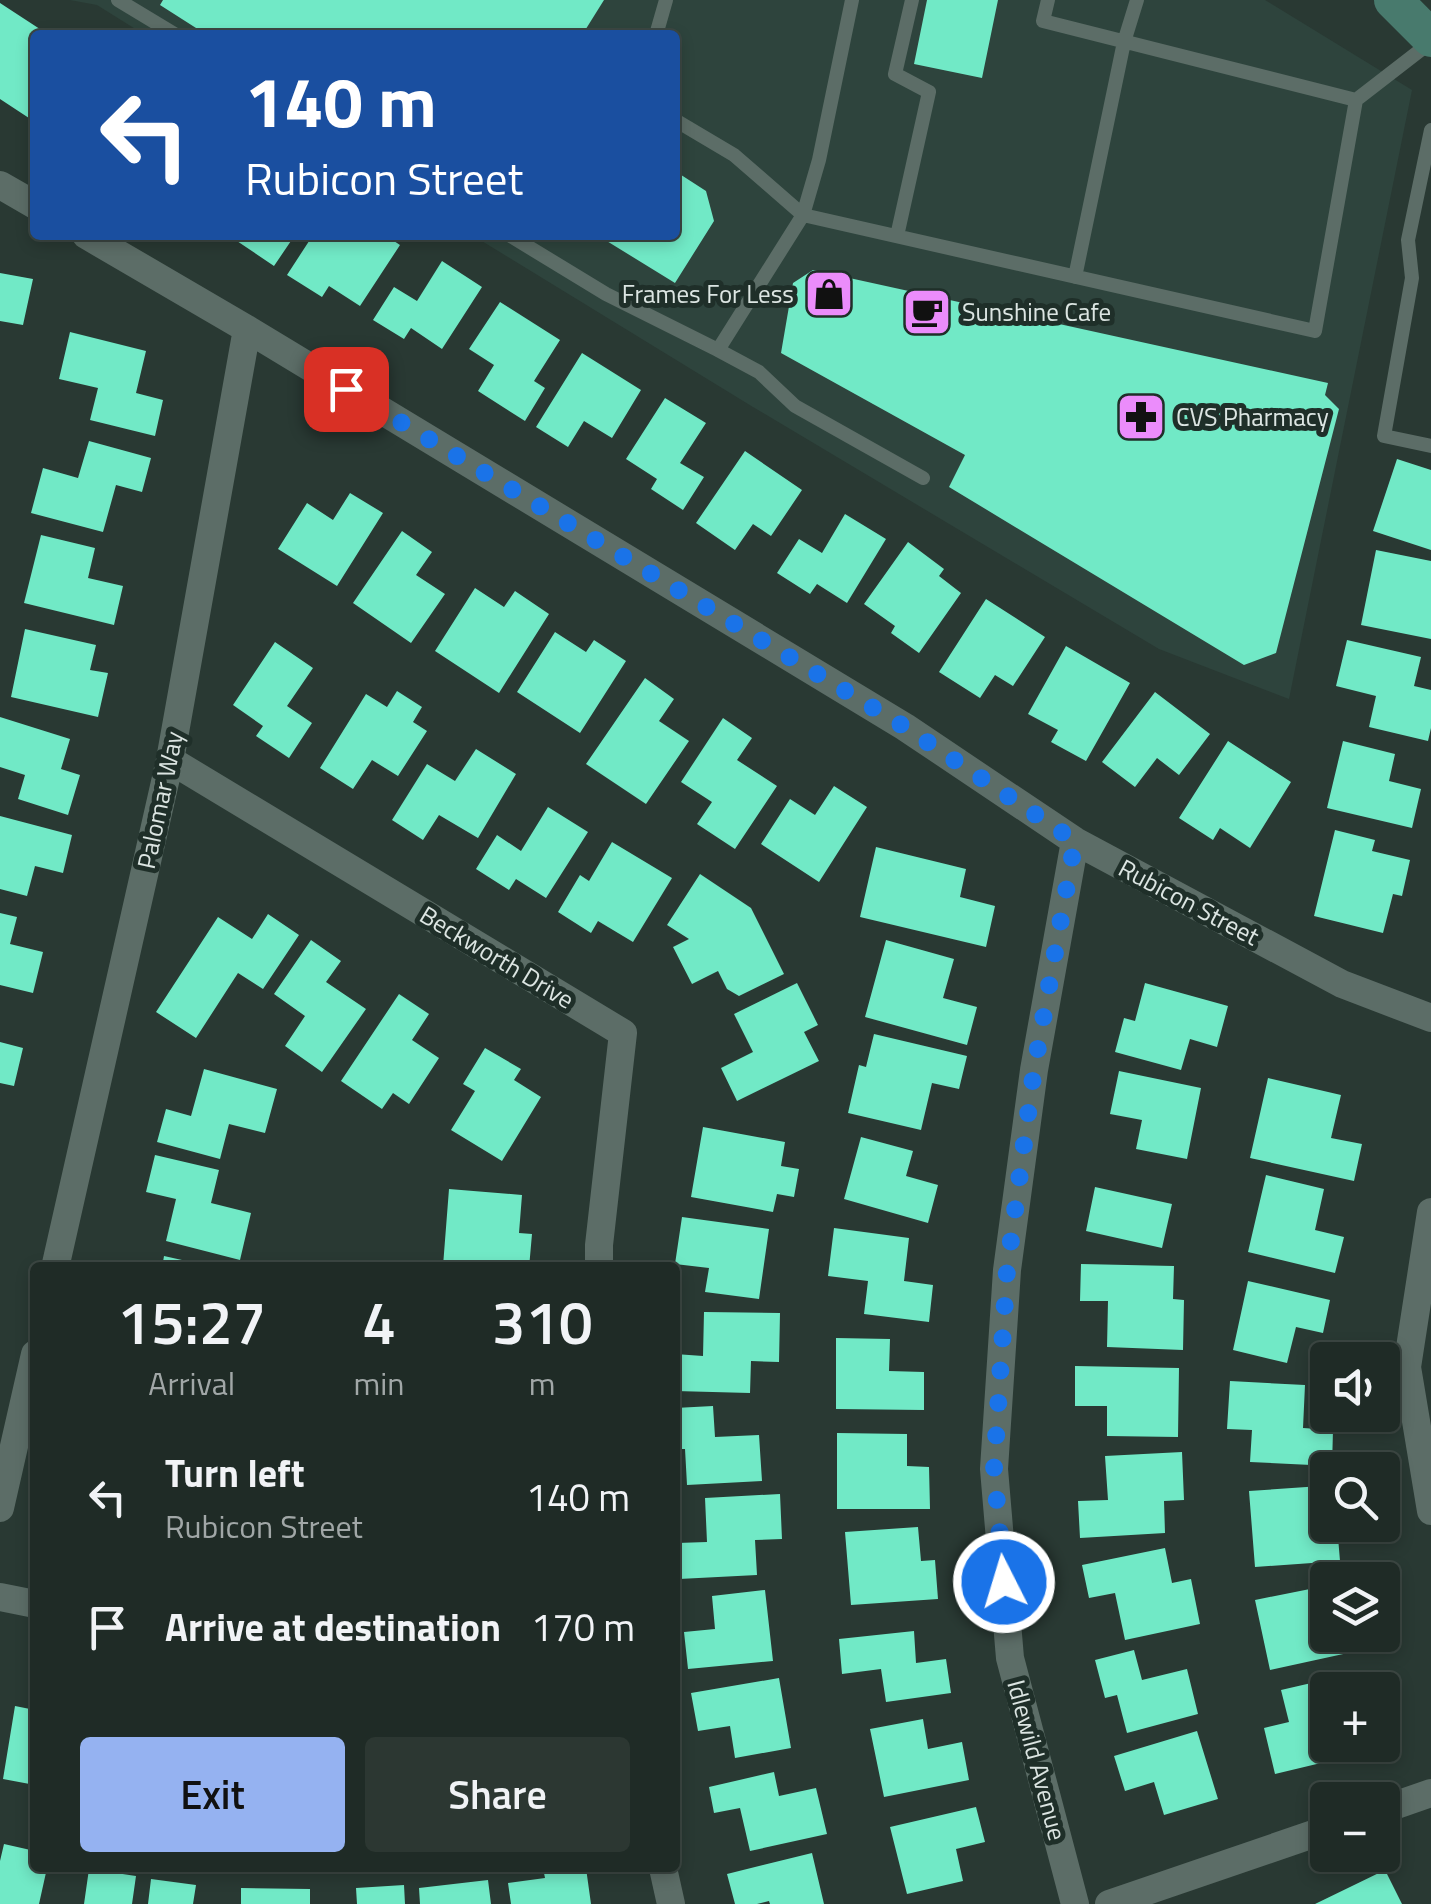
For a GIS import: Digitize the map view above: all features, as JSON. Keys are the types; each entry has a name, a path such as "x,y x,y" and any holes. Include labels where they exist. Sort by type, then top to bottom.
{"main road":[{"path":"1394,0 1431,40"}],"street":[{"path":"0,185 30,202"},
{"name":"Rubicon Street","path":"95,240 905,727 1075,841 1342,984 1431,1018"},
{"name":"Palomar Way","path":"55,1262 170,760 247,329"},
{"name":"Beckworth Drive","path":"170,760 623,1034 599,1262"},
{"name":"Idlewild Avenue","path":"1075,841 1034,1070 1007,1270 994,1469 1010,1658 1075,1904"},
{"path":"1431,1212 1407,1367 1431,1511"},
{"path":"0,1508 30,1376"},
{"path":"0,1597 30,1603"},
{"path":"1400,1804 1431,1793"},
{"path":"1109,1904 1310,1835"},
{"path":"664,1872 671,1904"}],"lane":[{"path":"118,0 168,30"},
{"path":"657,30 666,0"},
{"path":"718,350 803,215 819,160 852,0"},
{"path":"897,236 929,92 895,74 912,0"},
{"path":"1048,0 1043,22 1356,100"},
{"path":"1075,277 1124,42 1137,0"},
{"path":"680,123 734,155 803,215 1315,331 1356,100 1431,40"},
{"path":"1431,130 1408,240 1412,278 1384,436 1431,446"},
{"path":"516,240 606,294 759,372 794,406 923,478"}],"shaded area":[{"path":"70,0 1265,0 1412,90 1289,699 1159,649 480,240 680,240 680,30 137,30 97,5"}],"building":[{"path":"163,0 604,0 585,30 199,30 160,5"},
{"path":"927,0 998,0 982,78 914,64"},
{"path":"0,3 41,30 30,30 30,119 0,99"},
{"path":"680,174 706,191 714,221 675,283 605,240 680,240"},
{"path":"235,240 292,240 274,266"},
{"path":"310,240 392,240 400,245 360,306 329,286 322,297 287,275"},
{"path":"442,261 482,287 442,349 411,328 404,339 373,320 394,287 417,301"},
{"path":"813,270 1328,383 1325,395 1339,409 1276,653 1244,665 949,487 965,455 781,353 793,283"},
{"path":"0,273 33,279 23,325 0,321"},
{"path":"500,302 560,340 534,381 545,388 525,421 478,391 494,365 469,349"},
{"path":"70,332 146,351 136,393 163,400 155,436 90,420 98,388 59,379"},
{"path":"582,353 641,390 612,438 584,421 568,447 536,427"},
{"path":"665,398 706,423 680,463 704,477 683,510 651,489 657,479 626,459"},
{"path":"89,441 151,458 142,492 116,485 103,532 31,513 43,468 78,478"},
{"path":"745,451 802,490 771,536 753,524 735,550 696,523"},
{"path":"1397,459 1431,470 1431,550 1373,531"},
{"path":"350,493 383,513 337,586 278,549 307,503 333,520"},
{"path":"845,514 886,539 847,603 817,584 810,594 777,573 799,539 822,553"},
{"path":"402,531 432,552 416,575 445,594 411,643 353,603"},
{"path":"41,535 95,548 88,578 123,586 114,625 24,603"},
{"path":"908,542 944,569 939,576 961,593 919,653 891,633 895,626 864,604"},
{"path":"1376,550 1431,561 1431,639 1361,625"},
{"path":"475,588 504,607 515,591 549,614 499,693 435,651"},
{"path":"986,599 1045,637 1013,686 995,675 980,698 939,672"},
{"path":"25,629 96,645 90,670 108,673 98,717 11,697"},
{"path":"555,632 586,652 594,640 626,661 580,733 517,692"},
{"path":"1347,640 1421,657 1414,686 1431,690 1428,741 1369,727 1376,696 1336,686"},
{"path":"275,642 313,668 287,706 312,723 289,758 256,736 263,726 233,705"},
{"path":"1066,646 1130,683 1086,761 1051,742 1058,730 1028,714"},
{"path":"645,678 674,699 659,721 689,741 646,804 586,764"},
{"path":"397,691 422,707 413,722 427,731 398,776 372,760 353,789 320,768 366,694 387,707"},
{"path":"1155,692 1210,734 1179,775 1157,758 1135,787 1102,762"},
{"path":"0,717 70,739 61,769 80,775 68,815 18,799 25,775 0,767"},
{"path":"723,718 752,738 737,760 777,786 735,849 697,824 712,802 681,782"},
{"path":"1228,741 1291,782 1250,848 1220,828 1213,840 1179,818"},
{"path":"1343,741 1395,754 1389,781 1421,789 1412,828 1327,808"},
{"path":"476,749 516,774 478,838 439,815 423,840 392,820 427,764 455,781"},
{"path":"834,786 867,807 819,882 761,844 790,799 815,815"},
{"path":"548,807 588,832 546,898 516,879 509,890 476,869 497,835 521,851"},
{"path":"0,816 72,835 63,873 35,866 27,896 0,889"},
{"path":"1335,830 1375,840 1372,851 1410,860 1402,896 1393,894 1383,933 1314,916"},
{"path":"612,842 672,878 633,942 598,921 591,933 558,912 580,875 589,881"},
{"path":"876,847 966,869 960,897 995,906 986,947 860,917"},
{"path":"700,874 751,908 784,974 739,996 727,989 718,971 692,984 673,947 689,939 667,925"},
{"path":"0,913 17,917 10,944 43,952 33,993 0,985"},
{"path":"268,914 299,935 263,989 238,973 196,1038 156,1012 218,917 252,939"},
{"path":"311,940 341,961 326,982 366,1009 322,1072 285,1046 305,1016 274,994"},
{"path":"886,940 954,959 943,998 977,1007 967,1045 865,1017"},
{"path":"797,983 818,1025 804,1032 819,1061 737,1101 721,1068 753,1052 734,1014"},
{"path":"1145,983 1228,1006 1217,1047 1190,1039 1181,1070 1115,1052 1124,1018 1135,1021"},
{"path":"399,994 429,1014 412,1040 439,1058 409,1104 393,1093 382,1109 341,1081"},
{"path":"874,1034 967,1056 959,1089 932,1083 921,1130 848,1113 859,1065 866,1067"},
{"path":"0,1042 23,1048 14,1086 0,1083"},
{"path":"485,1048 521,1069 514,1080 541,1097 502,1161 451,1130 475,1091 463,1084"},
{"path":"204,1069 277,1089 265,1133 229,1124 220,1159 157,1142 166,1109 191,1116"},
{"path":"1119,1071 1201,1088 1187,1159 1136,1149 1142,1120 1110,1114"},
{"path":"1268,1078 1341,1095 1331,1138 1362,1144 1354,1181 1250,1158"},
{"path":"703,1127 785,1142 781,1166 799,1169 794,1197 777,1194 773,1212 691,1197"},
{"path":"861,1137 913,1151 906,1176 938,1185 928,1223 844,1199"},
{"path":"155,1155 219,1170 211,1203 251,1213 240,1260 166,1241 176,1199 146,1192"},
{"path":"1266,1175 1324,1189 1315,1230 1344,1237 1335,1273 1248,1252"},
{"path":"1095,1187 1172,1204 1162,1248 1086,1231"},
{"path":"449,1189 522,1195 519,1233 532,1234 530,1262 443,1262"},
{"path":"682,1217 769,1229 759,1299 705,1292 709,1268 675,1262"},
{"path":"834,1228 909,1238 904,1281 933,1285 929,1322 864,1314 868,1281 828,1276"},
{"path":"164,1256 191,1262 163,1262"},
{"path":"1081,1264 1174,1266 1173,1299 1184,1300 1183,1350 1107,1347 1108,1301 1080,1301"},
{"path":"1248,1281 1330,1300 1323,1333 1296,1327 1287,1363 1233,1350"},
{"path":"704,1312 780,1313 779,1362 751,1361 750,1393 680,1391 680,1354 703,1356"},
{"path":"836,1338 890,1339 889,1371 924,1372 924,1410 836,1409"},
{"path":"1075,1366 1179,1368 1178,1437 1107,1436 1107,1406 1075,1406"},
{"path":"1230,1381 1305,1385 1303,1428 1310,1428 1310,1432 1333,1432 1332,1452 1310,1452 1310,1465 1250,1462 1252,1430 1227,1429"},
{"path":"713,1406 715,1437 759,1435 762,1481 687,1485 685,1449 680,1449 680,1408"},
{"path":"837,1433 907,1434 907,1466 929,1467 930,1509 837,1509"},
{"path":"1182,1452 1184,1500 1164,1501 1165,1533 1080,1538 1078,1501 1108,1500 1105,1456"},
{"path":"1310,1487 1310,1542 1338,1542 1340,1561 1255,1567 1249,1491"},
{"path":"780,1494 782,1539 755,1540 757,1575 680,1579 680,1543 707,1542 705,1498"},
{"path":"918,1527 921,1561 935,1560 938,1599 851,1605 845,1532"},
{"path":"1165,1548 1172,1583 1191,1579 1200,1624 1125,1640 1115,1593 1089,1598 1082,1565"},
{"path":"1310,1589 1310,1652 1352,1652 1270,1670 1255,1600"},
{"path":"765,1590 773,1661 688,1669 684,1632 715,1629 712,1596"},
{"path":"914,1631 916,1663 946,1659 951,1693 886,1702 881,1669 842,1674 839,1639"},
{"path":"1134,1650 1142,1680 1187,1669 1198,1714 1127,1733 1117,1695 1105,1698 1095,1660"},
{"path":"779,1678 791,1748 735,1758 730,1726 698,1731 691,1693"},
{"path":"1310,1683 1310,1762 1325,1762 1275,1774 1264,1728 1289,1722 1281,1690"},
{"path":"15,1706 30,1709 30,1784 3,1779"},
{"path":"923,1719 928,1749 962,1742 969,1780 884,1797 870,1729"},
{"path":"1197,1731 1218,1799 1164,1815 1154,1782 1125,1791 1114,1756"},
{"path":"774,1772 779,1796 816,1788 827,1834 750,1851 740,1808 714,1813 709,1787"},
{"path":"976,1807 985,1842 956,1849 963,1881 907,1894 890,1827"},
{"path":"4,1844 30,1850 30,1872 46,1872 39,1904 0,1904"},
{"path":"812,1853 824,1904 735,1904 727,1874"},
{"path":"89,1872 136,1876 132,1904 84,1904"},
{"path":"544,1872 587,1872 591,1904 511,1904 508,1883 545,1878"},
{"path":"1386,1872 1402,1904 1315,1904"},
{"path":"151,1879 196,1885 193,1904 148,1904"},
{"path":"488,1880 491,1904 420,1904 419,1888"},
{"path":"404,1885 405,1904 357,1904 356,1888"},
{"path":"241,1888 310,1889 310,1904 241,1904"}],"place":[{"name":"Frames For Less","path":"829,294"},
{"name":"Sunshine Cafe","path":"927,312"},
{"name":"CVS Pharmacy","path":"1141,417"}],"route":[{"path":"346,389 905,727 1075,841 1034,1070 1007,1270 994,1469 1004,1582"}]}
